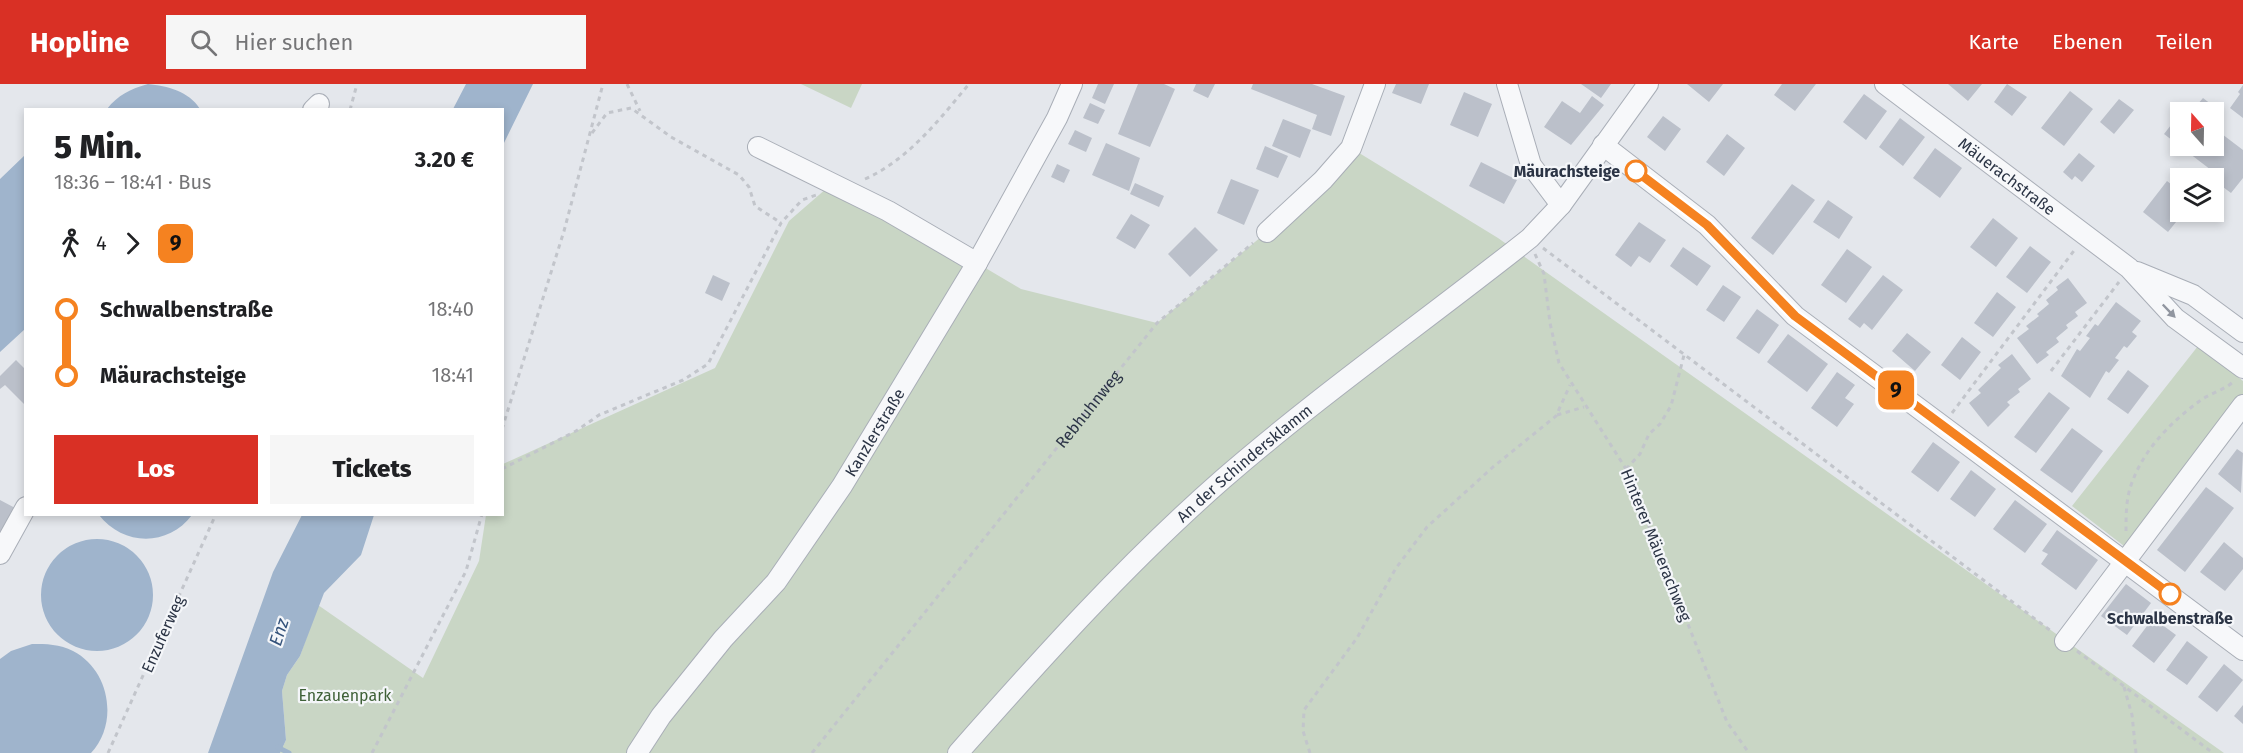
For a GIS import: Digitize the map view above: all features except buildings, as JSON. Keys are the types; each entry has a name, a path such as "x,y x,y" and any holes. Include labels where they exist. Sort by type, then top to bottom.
{"street":[{"name":"Kanzlerstraße","path":"637,753 675,699 782,572 842,486 977,263 1072,84"},
{"path":"1267,232 1323,180 1351,148 1375,84"},
{"path":"1507,84 1531,165 1561,205"},
{"name":"An der Schindersklamm","path":"958,753 1060,637 1221,481 1278,433 1530,238 1561,205 1647,84"},
{"name":"Mäuerachstraße","path":"1886,84 2129,268 2175,318 2240,373"},
{"path":"1603,145 1707,225 1795,316 1944,425 2130,553 2243,650"},
{"path":"758,147 888,211 977,263"},
{"name":"Mäuerachstraße","path":"2129,268 2193,295 2243,332"},
{"path":"2064,641 2243,405"},
{"path":"0,554 24,511"}],"path":[{"path":"351,108 357,84"},
{"path":"504,422 590,135 603,84"},
{"path":"627,84 641,113"},
{"path":"504,467 558,441 599,416 683,380 708,364 781,223 802,200 879,173 894,163 929,131 969,84"},
{"path":"590,135 607,113 631,108 641,113 671,137 739,175 749,187 755,206 781,223"},
{"name":"Rebhuhnweg","path":"812,753 1157,322 1267,232"},
{"path":"1944,425 2086,235"},
{"path":"1530,238 1683,356 2213,753"},
{"name":"Hinterer Mäuerachweg","path":"1530,238 1544,274 1550,323 1559,363 1570,385 1626,469 1727,722 1749,753"},
{"path":"2051,371 2129,268"},
{"path":"1626,469 1640,453 1649,434 1660,424 1671,406 1683,356"},
{"path":"2130,553 2126,533 2127,505 2133,480 2150,452 2164,431 2183,414 2240,373"},
{"path":"1556,416 1570,385"},
{"path":"1310,753 1303,731 1304,710 1366,624 1382,590 1427,526 1493,467 1556,416 1584,407"},
{"name":"Enzuferweg","path":"108,753 132,705 215,516"},
{"path":"372,753 462,579 481,516"},
{"path":"2123,686 2130,709 2136,753"}],"green space":[{"path":"801,84 862,84 851,108"},
{"name":"Enzauenpark","path":"1351,148 1498,238 2224,753 280,753 286,740 282,691 287,675 300,656 318,605 423,678 479,561 486,516 504,516 504,464 715,368 789,221 827,188 977,263 1021,289 1157,323 1267,232"},
{"path":"2198,346 2243,381 2243,395 2124,546 2072,506"}],"water":[{"path":"148,84 170,88 190,98 199,108 108,108 125,93"},
{"path":"466,84 533,84 504,143 504,108 454,108"},
{"path":"24,156 24,330 0,352 0,179"},
{"path":"100,516 191,516 171,533 146,539 120,533"},
{"name":"Enz","path":"301,516 374,516 361,555 324,593 300,656 287,675 282,691 286,740 280,753 208,753 273,572"},
{"path":"97,539 118,544 136,556 148,574 153,595 148,616 136,634 118,646 97,651 76,646 58,634 46,616 41,595 46,574 58,556 76,544"},
{"path":"32,644 53,645 73,651 86,660 95,671 106,698 107,713 100,741 91,753 0,753 0,659 11,651"}],"waterway":[{"path":"277,747 289,753"}],"bus line":[{"name":"9","path":"1636,171 1707,225 1795,316 2170,594"}],"place":[{"name":"Mäurachsteige","path":"1636,171"},
{"name":"Schwalbenstraße","path":"2170,594"}]}
